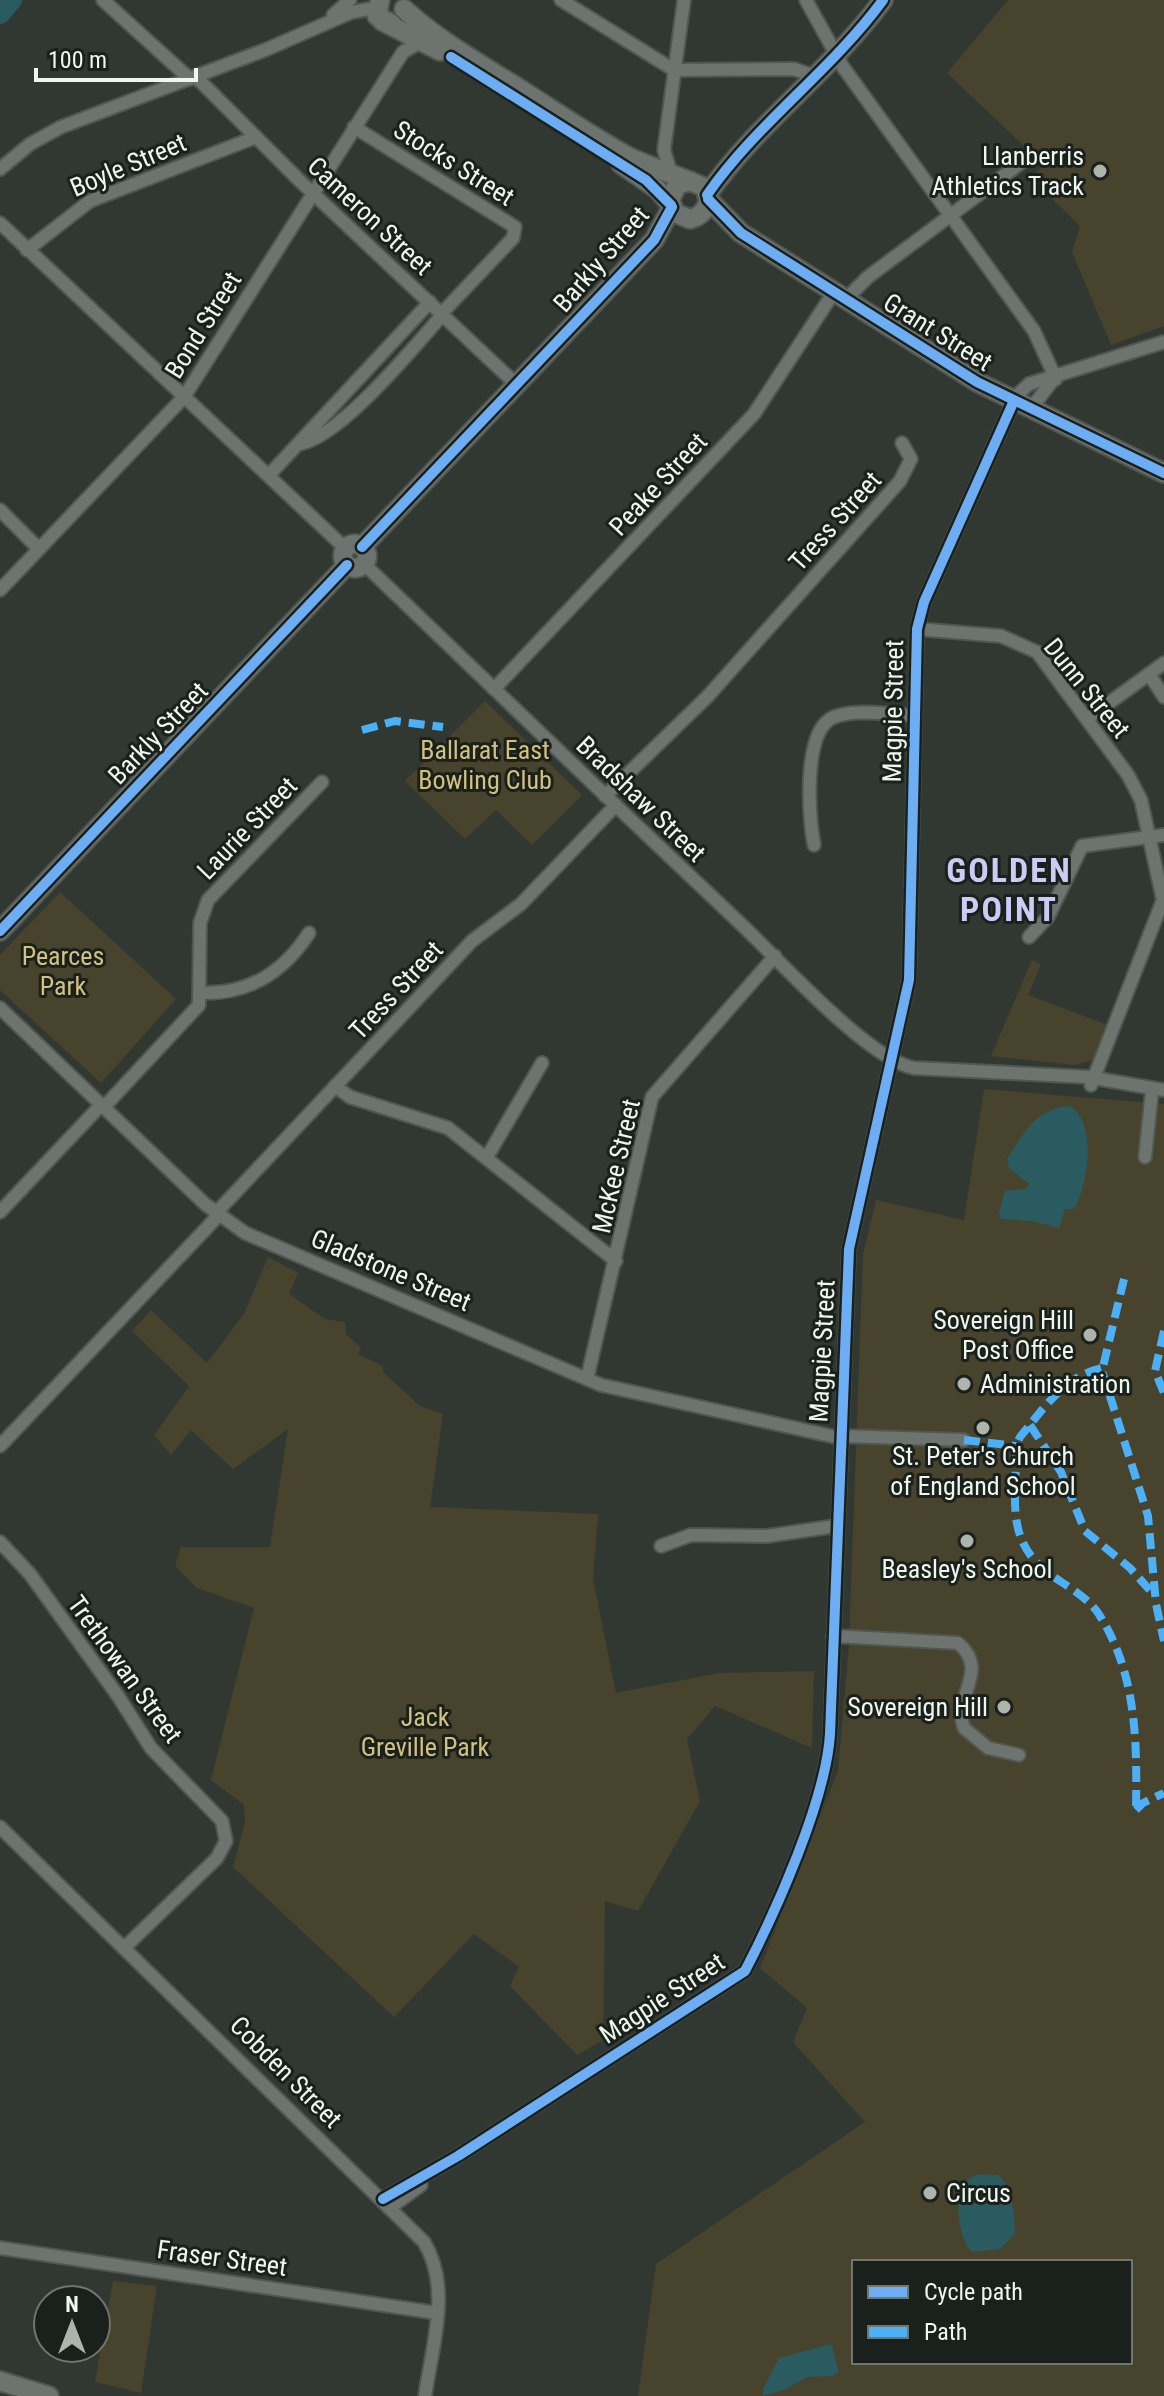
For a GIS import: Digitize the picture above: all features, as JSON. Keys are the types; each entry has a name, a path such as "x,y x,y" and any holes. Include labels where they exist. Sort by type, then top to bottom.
{"main road":[{"path":"374,10 402,31 646,180 680,217 692,218 703,213 708,197 731,161 836,55 883,0"},
{"path":"374,10 397,22 403,4 446,42 638,162 702,186 708,197"},
{"path":"671,206 674,190 685,180 731,161"},
{"name":"Grant Street","path":"708,197 734,227 754,242 1018,405 1164,473"},
{"name":"Barkly Street","path":"654,240 671,206"},
{"name":"Barkly Street","path":"0,931 654,240 692,218"},
{"name":"Grant Street","path":"692,218 754,242"},
{"path":"0,2381 49,2396"}],"street":[{"name":"Cameron Street","path":"103,0 193,78 517,385"},
{"path":"321,24 350,0"},
{"path":"561,0 674,70 794,69 814,76"},
{"path":"638,162 656,158 664,146 684,0"},
{"path":"806,0 836,55 1034,331 1056,379"},
{"path":"0,169 53,130 193,78 321,24 374,10"},
{"path":"402,31 403,52"},
{"name":"Bond Street","path":"0,590 184,397 403,52 422,41"},
{"name":"Stocks Street","path":"298,444 316,440 342,420 513,238 515,227 354,127"},
{"name":"Boyle Street","path":"27,250 90,201 256,137"},
{"path":"664,146 685,180"},
{"name":"Peake Street","path":"494,689 754,414 839,296 1022,162"},
{"name":"Bradshaw Street","path":"0,223 775,956 870,1045 892,1061"},
{"name":"Stocks Street","path":"269,475 430,302"},
{"path":"1018,405 1029,384 1056,379 1164,342"},
{"name":"Magpie Street","path":"387,2203 745,1971 763,1935 826,1767 849,1249 909,980 917,629 924,602 1018,405 1056,379"},
{"name":"Tress Street","path":"605,796 699,706 900,481 911,459 902,443"},
{"path":"0,510 39,549"},
{"name":"Dunn Street","path":"917,629 1001,636 1032,649 1135,785 1157,836 1162,904 1092,1081"},
{"path":"1087,719 1164,663"},
{"path":"1149,674 1164,697"},
{"path":"814,845 810,818 813,747 818,732 826,722 846,714 915,715"},
{"name":"Laurie Street","path":"202,993 200,923 205,904 322,782"},
{"name":"Tress Street","path":"0,1446 472,941 521,904 616,805"},
{"path":"1029,937 1048,917 1082,846 1157,836"},
{"path":"0,1212 194,1012 202,993 225,993 254,985 278,969 309,933"},
{"name":"McKee Street","path":"587,1379 652,1097 775,956"},
{"name":"Gladstone Street","path":"0,1008 217,1215 252,1236 587,1379 621,1390 840,1437 964,1440"},
{"path":"892,1061 910,1059 958,1068 1160,1091 1145,1157"},
{"path":"487,1157 542,1063"},
{"path":"335,1086 350,1097 443,1124 616,1261"},
{"path":"661,1546 691,1535 767,1536 836,1526"},
{"name":"Trethowan Street","path":"0,1542 30,1574 118,1696 151,1748 220,1817 226,1836 220,1853 124,1948"},
{"path":"833,1636 958,1643 969,1654 973,1667 961,1708 964,1728 988,1748 1019,1755"},
{"name":"Cobden Street","path":"0,1827 424,2242 440,2281 425,2396"},
{"name":"Fraser Street","path":"0,2248 437,2313"}],"green space":[{"name":"Llanberris Athletics Track","path":"1008,0 1164,0 1164,326 1111,345 1072,252 1080,226 1030,177 1044,165 947,73"},
{"name":"Ballarat East Bowling Club","path":"485,701 582,795 532,845 496,810 465,839 405,781"},
{"name":"Pearces Park","path":"60,892 176,999 101,1083 0,990 0,955"},
{"path":"1032,960 1041,964 1028,995 1108,1025 1094,1060 1074,1065 991,1056"},
{"name":"Sovereign Hill","path":"984,1089 1164,1104 1164,2396 638,2396 656,2264 865,2122 793,2042 807,2008 760,1968 838,1771 849,1644 863,1254 876,1200 964,1220"},
{"name":"Jack Greville Park","path":"268,1257 298,1273 289,1294 325,1319 345,1322 346,1334 361,1348 358,1354 383,1366 383,1372 420,1406 443,1414 430,1507 598,1514 593,1579 616,1693 719,1673 814,1671 812,1748 715,1706 687,1739 700,1801 638,1911 605,1901 603,2040 577,2055 510,1986 519,1967 474,1934 394,2017 233,1867 245,1823 244,1805 211,1780 254,1608 197,1588 175,1566 181,1547 270,1547 288,1429 233,1469 191,1430 171,1455 154,1435 189,1386 132,1331 151,1310 207,1363 244,1314"},
{"path":"113,2281 157,2286 141,2393 95,2382 98,2364 112,2364"}],"water":[{"path":"1069,1106 1084,1125 1088,1154 1083,1186 1074,1209 1065,1209 1059,1228 1032,1221 1001,1219 999,1212 1005,1191 1026,1189 1029,1184 1009,1168 1007,1159 1039,1117"},
{"path":"998,2175 1010,2194 1015,2234 1000,2249 972,2252 960,2225 961,2191 965,2183 975,2176"},
{"path":"831,2344 839,2371 834,2376 807,2377 784,2390 763,2396 763,2389 779,2358"}],"waterway":[{"path":"0,14 12,0"}],"marked path":[{"path":"362,730 395,721 443,727"},
{"path":"1124,1279 1102,1371 1148,1516 1156,1604 1164,1641"},
{"path":"1164,1331 1155,1371 1164,1393"},
{"path":"1101,1368 1065,1387 1020,1437 1016,1446 1016,1519 1027,1550 1038,1564 1091,1604 1112,1639 1128,1686 1132,1710 1136,1810"},
{"path":"1030,1425 1061,1472 1085,1531 1130,1568 1155,1596"},
{"path":"964,1440 1016,1446"},
{"path":"1136,1810 1164,1793"}],"cycle path":[{"path":"707,195 748,144 841,50 883,0"},
{"path":"451,57 646,180 671,205"},
{"path":"708,199 741,233 977,382 1164,473"},
{"path":"362,547 654,240 672,207"},
{"path":"383,2199 458,2156 745,1971 771,1918 810,1822 830,1734 849,1249 909,980 917,629 924,602 1013,403"},
{"path":"0,931 347,565"}],"place":[{"name":"Llanberris Athletics Track","path":"1100,171"},
{"name":"Sovereign Hill Post Office","path":"1090,1335"},
{"name":"Administration","path":"964,1384"},
{"name":"St. Peter's Church of England School","path":"983,1428"},
{"name":"Beasley's School","path":"967,1541"},
{"name":"Sovereign Hill","path":"1004,1707"},
{"name":"Circus","path":"930,2193"}],"district":[{"name":"GOLDEN POINT","path":"1009,890"}]}
